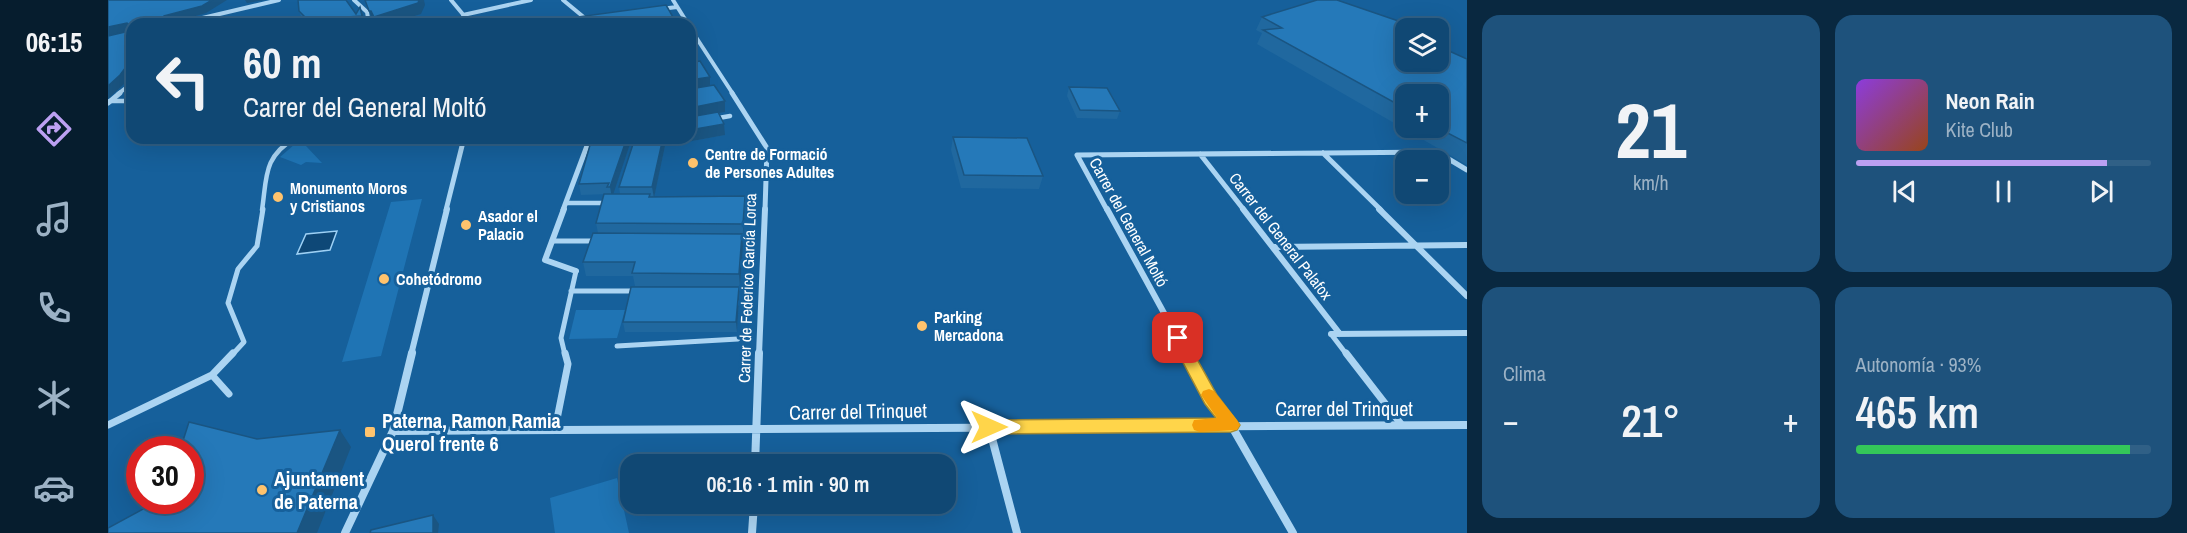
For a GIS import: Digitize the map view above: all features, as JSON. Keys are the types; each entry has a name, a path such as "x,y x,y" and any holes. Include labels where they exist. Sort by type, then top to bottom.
{"street":[{"path":"202,18 279,0"},
{"path":"354,0 367,12 368,18"},
{"path":"451,0 466,18"},
{"path":"463,15 531,0"},
{"path":"564,0 585,18"},
{"name":"Carrer de Federico García Lorca","path":"673,0 684,18"},
{"path":"650,10 677,7"},
{"name":"Carrer de Federico García Lorca","path":"696,37 767,148 756,454"},
{"path":"109,102 126,87"},
{"path":"109,102 126,101"},
{"path":"710,119 729,116"},
{"path":"108,425 212,375 244,342 228,303 238,269 257,246 270,159 285,144"},
{"path":"345,533 393,431 463,144"},
{"path":"557,419 568,364 561,338 576,271 545,260 590,144"},
{"path":"1200,154 1437,152 1467,170"},
{"path":"1323,153 1467,296"},
{"name":"Carrer del General Moltó","path":"1200,154 1077,155 1211,399 1231,425 1293,533"},
{"name":"Carrer del General Palafox","path":"1200,154 1340,334"},
{"path":"566,203 615,203"},
{"path":"552,241 609,241"},
{"path":"1273,248 1467,245"},
{"path":"571,291 643,291"},
{"path":"1331,334 1467,333"},
{"path":"1331,334 1401,424"},
{"path":"617,346 738,339"},
{"path":"212,375 230,394"},
{"name":"Carrer del Trinquet","path":"393,431 1467,425"},
{"path":"989,427 1017,533"},
{"path":"752,533 753,514"}],"shaded area":[{"path":"295,144 308,144 306,146 322,163 306,162 301,165 280,157"},
{"name":"Cohetódromo","path":"422,199 381,356 342,362 391,202"},
{"path":"337,231 330,250 297,254 306,234"},
{"path":"576,310 625,310 617,338 569,339"},
{"path":"617,478 620,492 620,514 625,514 629,533 555,533 550,498"}],"building":[{"path":"108,0 212,0 202,6 163,18 126,18 126,23 108,27"},
{"path":"298,0 346,0 356,14 360,7 362,16 312,18 305,17 299,11"},
{"path":"365,0 419,0 418,3 374,17"},
{"path":"1317,0 1337,0 1395,20 1395,72 1449,72 1449,51 1467,59 1467,143 1449,134 1449,84 1395,84 1395,103 1263,30 1282,28 1262,17"},
{"path":"666,5 674,18 570,18"},
{"path":"126,32 126,67 108,86 108,36"},
{"path":"700,61 710,77 696,79 696,62"},
{"path":"714,85 725,101 696,107 696,88"},
{"path":"1069,87 1107,88 1120,111 1080,110"},
{"path":"718,112 724,124 696,129 696,116"},
{"path":"953,137 1027,138 1043,176 964,175"},
{"path":"590,144 625,144 610,187 607,187 609,183 579,184"},
{"path":"633,144 662,144 652,187 619,187"},
{"path":"604,194 650,194 649,197 745,196 743,224 596,223"},
{"path":"593,233 742,234 739,274 632,273 635,262 583,262"},
{"path":"631,287 739,287 736,322 623,322"},
{"name":"Ajuntament de Paterna","path":"189,422 257,439 340,430 297,533 108,533 108,528 134,514 204,514 204,436 184,436"},
{"path":"433,515 433,533 370,533 371,530"}],"slow traffic":[{"path":"1200,425 1231,425 1209,395"}],"place":[{"name":"Centre de Formació de Persones Adultes","path":"693,163"},
{"name":"Monumento Moros y Cristianos","path":"278,197"},
{"name":"Asador el Palacio","path":"466,225"},
{"name":"Cohetódromo","path":"384,279"},
{"name":"Parking Mercadona","path":"922,326"},
{"name":"Paterna, Ramon Ramia Querol frente 6","path":"370,432"},
{"name":"Ajuntament de Paterna","path":"262,490"}],"route":[{"path":"989,427 1231,425 1211,399 1178,338"}]}
